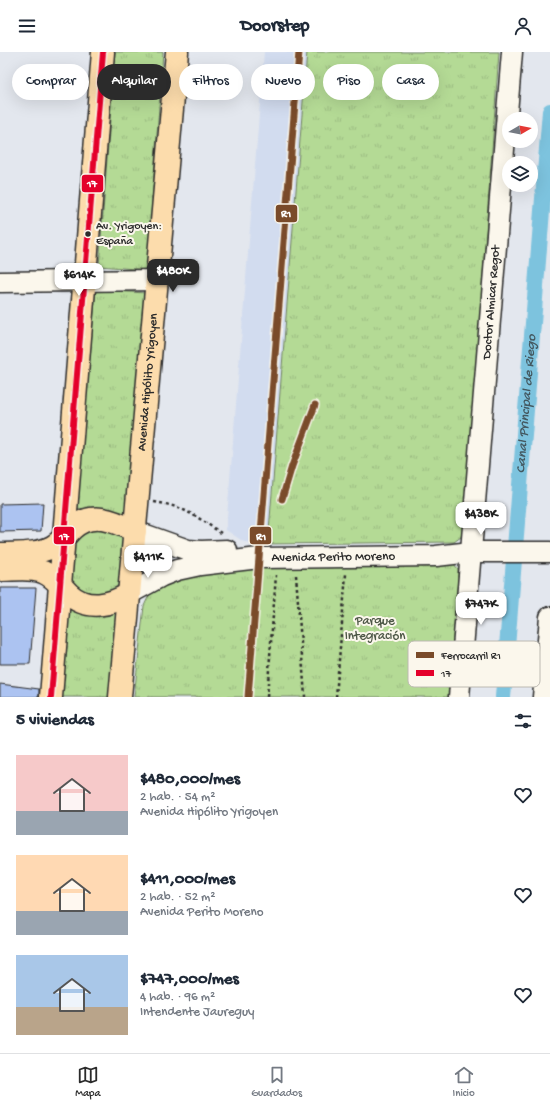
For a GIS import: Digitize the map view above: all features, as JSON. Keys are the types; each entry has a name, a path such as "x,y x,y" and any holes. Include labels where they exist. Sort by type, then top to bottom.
{"main road":[{"path":"51,697 103,52"},
{"name":"Avenida Hipólito Yrigoyen","path":"120,697 177,52"},
{"path":"0,554 41,551 56,544 78,524 92,519 107,519 135,531"},
{"path":"0,570 38,570 50,576 71,596 93,605 108,604 130,594"}],"street":[{"name":"Doctor Almicar Regot","path":"464,641 512,52"},
{"path":"0,282 157,280"},
{"name":"Avenida Perito Moreno","path":"135,531 188,550 201,551 437,546 471,552"},
{"name":"Avenida Perito Moreno","path":"130,594 170,572 200,565 258,558 436,556 471,552 550,552"},
{"path":"543,697 550,617"},
{"name":"Doctor Almicar Regot","path":"459,697 460,687"}],"path":[{"path":"138,500 168,504 178,507 246,549"},
{"path":"336,697 346,572"},
{"path":"267,697 276,574"},
{"path":"296,574 305,697"}],"shaded area":[{"path":"264,52 307,52 306,64 263,64"},
{"path":"260,100 303,100 268,544 244,542 226,530"}],"green space":[{"path":"115,52 163,52 162,64 114,64"},
{"path":"307,52 499,52 465,525 461,537 454,542 268,544 303,100 315,100 315,64 306,64"},
{"path":"111,100 159,100 147,270 99,266"},
{"path":"96,290 146,293 129,513 76,508"},
{"path":"92,526 122,535 124,544 121,580 116,587 102,594 80,591 75,586 72,579 74,539"},
{"name":"Parque Integración","path":"453,563 458,569 458,578 453,641 408,641 408,687 449,687 448,697 134,697 144,606 150,593 172,579 258,565"},
{"path":"68,606 121,611 113,697 60,697"}],"building":[{"path":"43,503 41,531 0,532 0,504"},
{"path":"0,588 36,588 30,664 0,664"},
{"path":"0,684 39,689 39,697 0,697"}],"waterway":[{"name":"Canal Principal de Riego","path":"507,641 550,111"},
{"name":"Canal Principal de Riego","path":"503,697 504,687"}],"rail line":[{"name":"R1","path":"248,697 299,52"},
{"name":"R1","path":"282,499 292,466 315,405"}],"transit line":[{"name":"17","path":"51,697 103,52"}],"place":[{"name":"Av. Yrigoyen: España","path":"88,234"}]}
